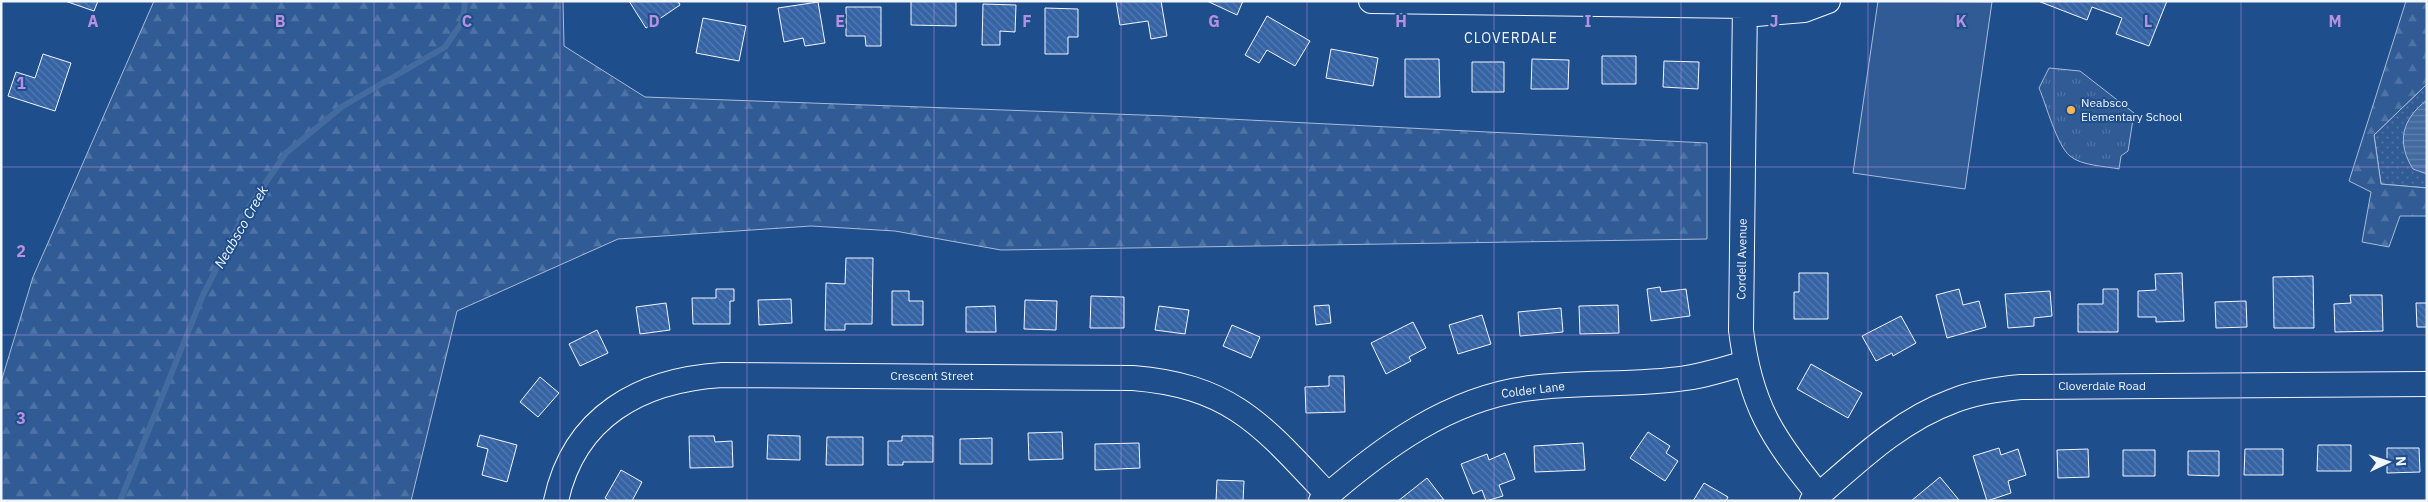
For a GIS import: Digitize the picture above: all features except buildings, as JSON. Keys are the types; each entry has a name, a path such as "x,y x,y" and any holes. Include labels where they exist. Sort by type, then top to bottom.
{"street":[{"path":"1370,1 1745,7 1804,10 1828,1"},
{"name":"Cordell Avenue","path":"1745,7 1741,330 1745,363 1764,419 1781,448 1816,498"},
{"name":"Colder Lane","path":"1325,498 1378,455 1422,424 1447,412 1492,396 1549,386 1685,378 1745,363"},
{"name":"Crescent Street","path":"556,501 568,464 583,440 619,405 665,383 692,377 722,375 1132,378 1158,380 1190,387 1220,399 1248,415 1268,431 1325,498"},
{"name":"Cloverdale Road","path":"1816,498 1895,431 1928,411 1954,400 1986,391 2021,386 2427,384"}],"green space":[{"path":"154,1 563,1 564,46 645,97 1169,116 1707,143 1707,239 1001,250 895,231 811,226 618,239 457,311 411,501 1,501 1,382 33,277"},
{"path":"2406,1 2427,1 2427,84 2374,135 2381,184 2427,188 2427,216 2400,216 2389,247 2362,242 2371,192 2349,181"},
{"path":"2049,68 2080,71 2134,113 2128,151 2121,156 2119,169 2081,162 2065,151 2056,134 2039,88"},
{"path":"2427,84 2427,188 2381,184 2374,135"}],"shaded area":[{"path":"1878,1 1992,2 1965,189 1853,173"},
{"path":"2427,100 2427,174 2413,169 2404,150 2403,140 2407,123"}],"waterway":[{"name":"Neabsco Creek","path":"120,501 203,295 245,213 286,153 343,106 445,47 463,21 465,1"}],"place":[{"name":"Neabsco Elementary School","path":"2071,110"}],"district":[{"name":"CLOVERDALE","path":"1511,38"}]}
